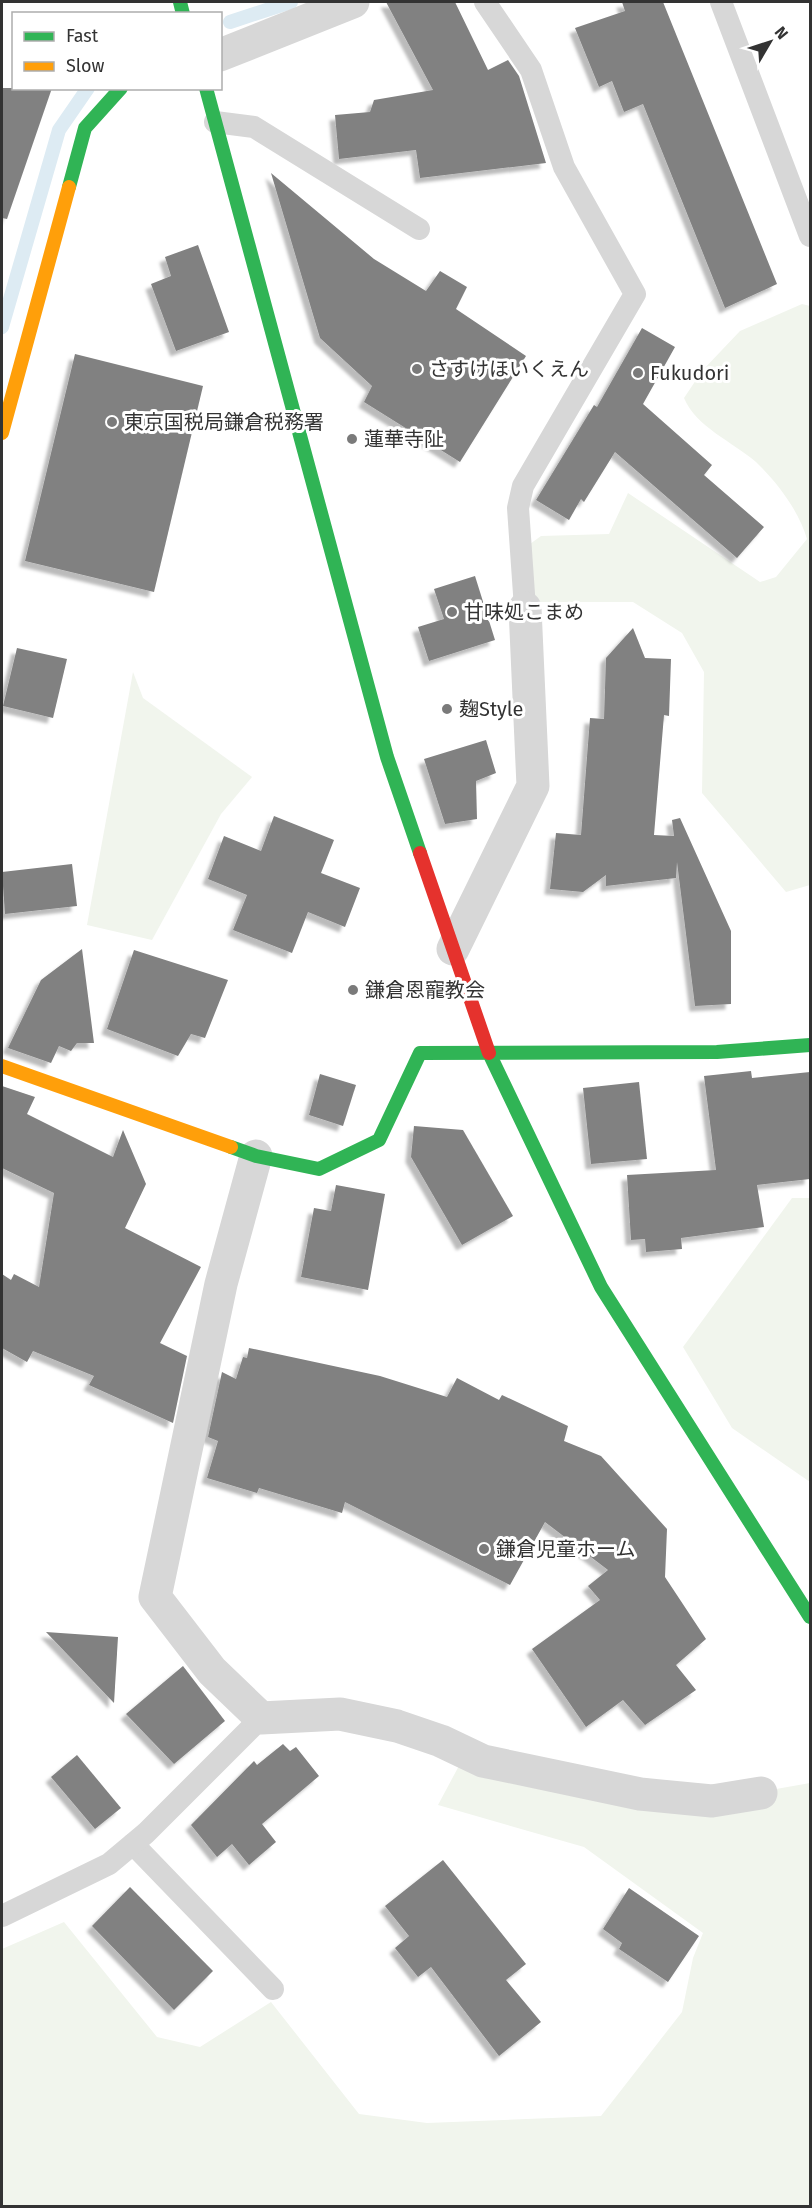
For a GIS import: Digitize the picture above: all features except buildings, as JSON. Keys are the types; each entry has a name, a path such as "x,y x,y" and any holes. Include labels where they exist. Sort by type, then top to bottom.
{"street":[{"path":"222,54 353,2"},
{"path":"2,433 85,128 119,90"},
{"path":"207,90 387,757 489,1053 601,1287 810,1617"},
{"path":"453,949 533,786 525,608"},
{"path":"2,1065 256,1156 318,1169 379,1140 420,1053 717,1052 810,1045"},
{"path":"256,1156 221,1284 155,1597 212,1671 261,1718 340,1714 351,1716 397,1726 441,1741 483,1761 640,1794 712,1801 761,1793"}],"lane":[{"path":"485,2 531,70 564,167 635,294 523,486 518,508 525,608"},
{"path":"721,2 810,236"},
{"path":"215,122 254,127 419,229"},
{"path":"2,1916 109,1864 133,1845 261,1718"},
{"path":"133,1845 273,1989"}],"shaded area":[{"path":"802,304 810,306 810,885 786,892 702,793 704,672 682,633 633,602 538,602 528,596 530,544 541,536 609,534 628,493 760,582 776,577 807,539 799,518 786,497 764,470 706,426 684,398 702,371 740,331"},
{"path":"133,672 143,698 252,777 221,814 152,940 87,925"},
{"path":"792,1198 810,1198 810,1482 732,1428 683,1347"},
{"path":"469,1747 725,1798 810,1783 810,2206 2,2206 2,1949 64,1922 157,2037 200,2047 271,2002 359,2114 427,2123 601,2116 682,2012 693,1958 703,1933 584,1847 438,1805"}],"waterway":[{"path":"230,22 291,2"},
{"path":"2,327 59,130 87,90"}],"traffic: fast":[{"path":"180,2 182,12"},
{"path":"69,187 85,128 119,90"},
{"path":"207,90 387,757 420,853"},
{"path":"231,1147 256,1156 319,1169 379,1140 420,1053 717,1052 810,1045"},
{"path":"489,1053 601,1287 810,1617"}],"traffic: slow":[{"path":"2,433 69,187"},
{"path":"2,1066 231,1147"}],"traffic: jam":[{"path":"420,853 489,1053"}],"place":[{"name":"さすけほいくえん","path":"417,369"},
{"name":"Fukudori","path":"638,373"},
{"name":"東京国税局鎌倉税務署","path":"112,422"},
{"name":"蓮華寺阯","path":"352,439"},
{"name":"甘味処こまめ","path":"452,612"},
{"name":"麹Style","path":"447,709"},
{"name":"鎌倉恩寵教会","path":"353,990"},
{"name":"鎌倉児童ホーム","path":"484,1549"}]}
